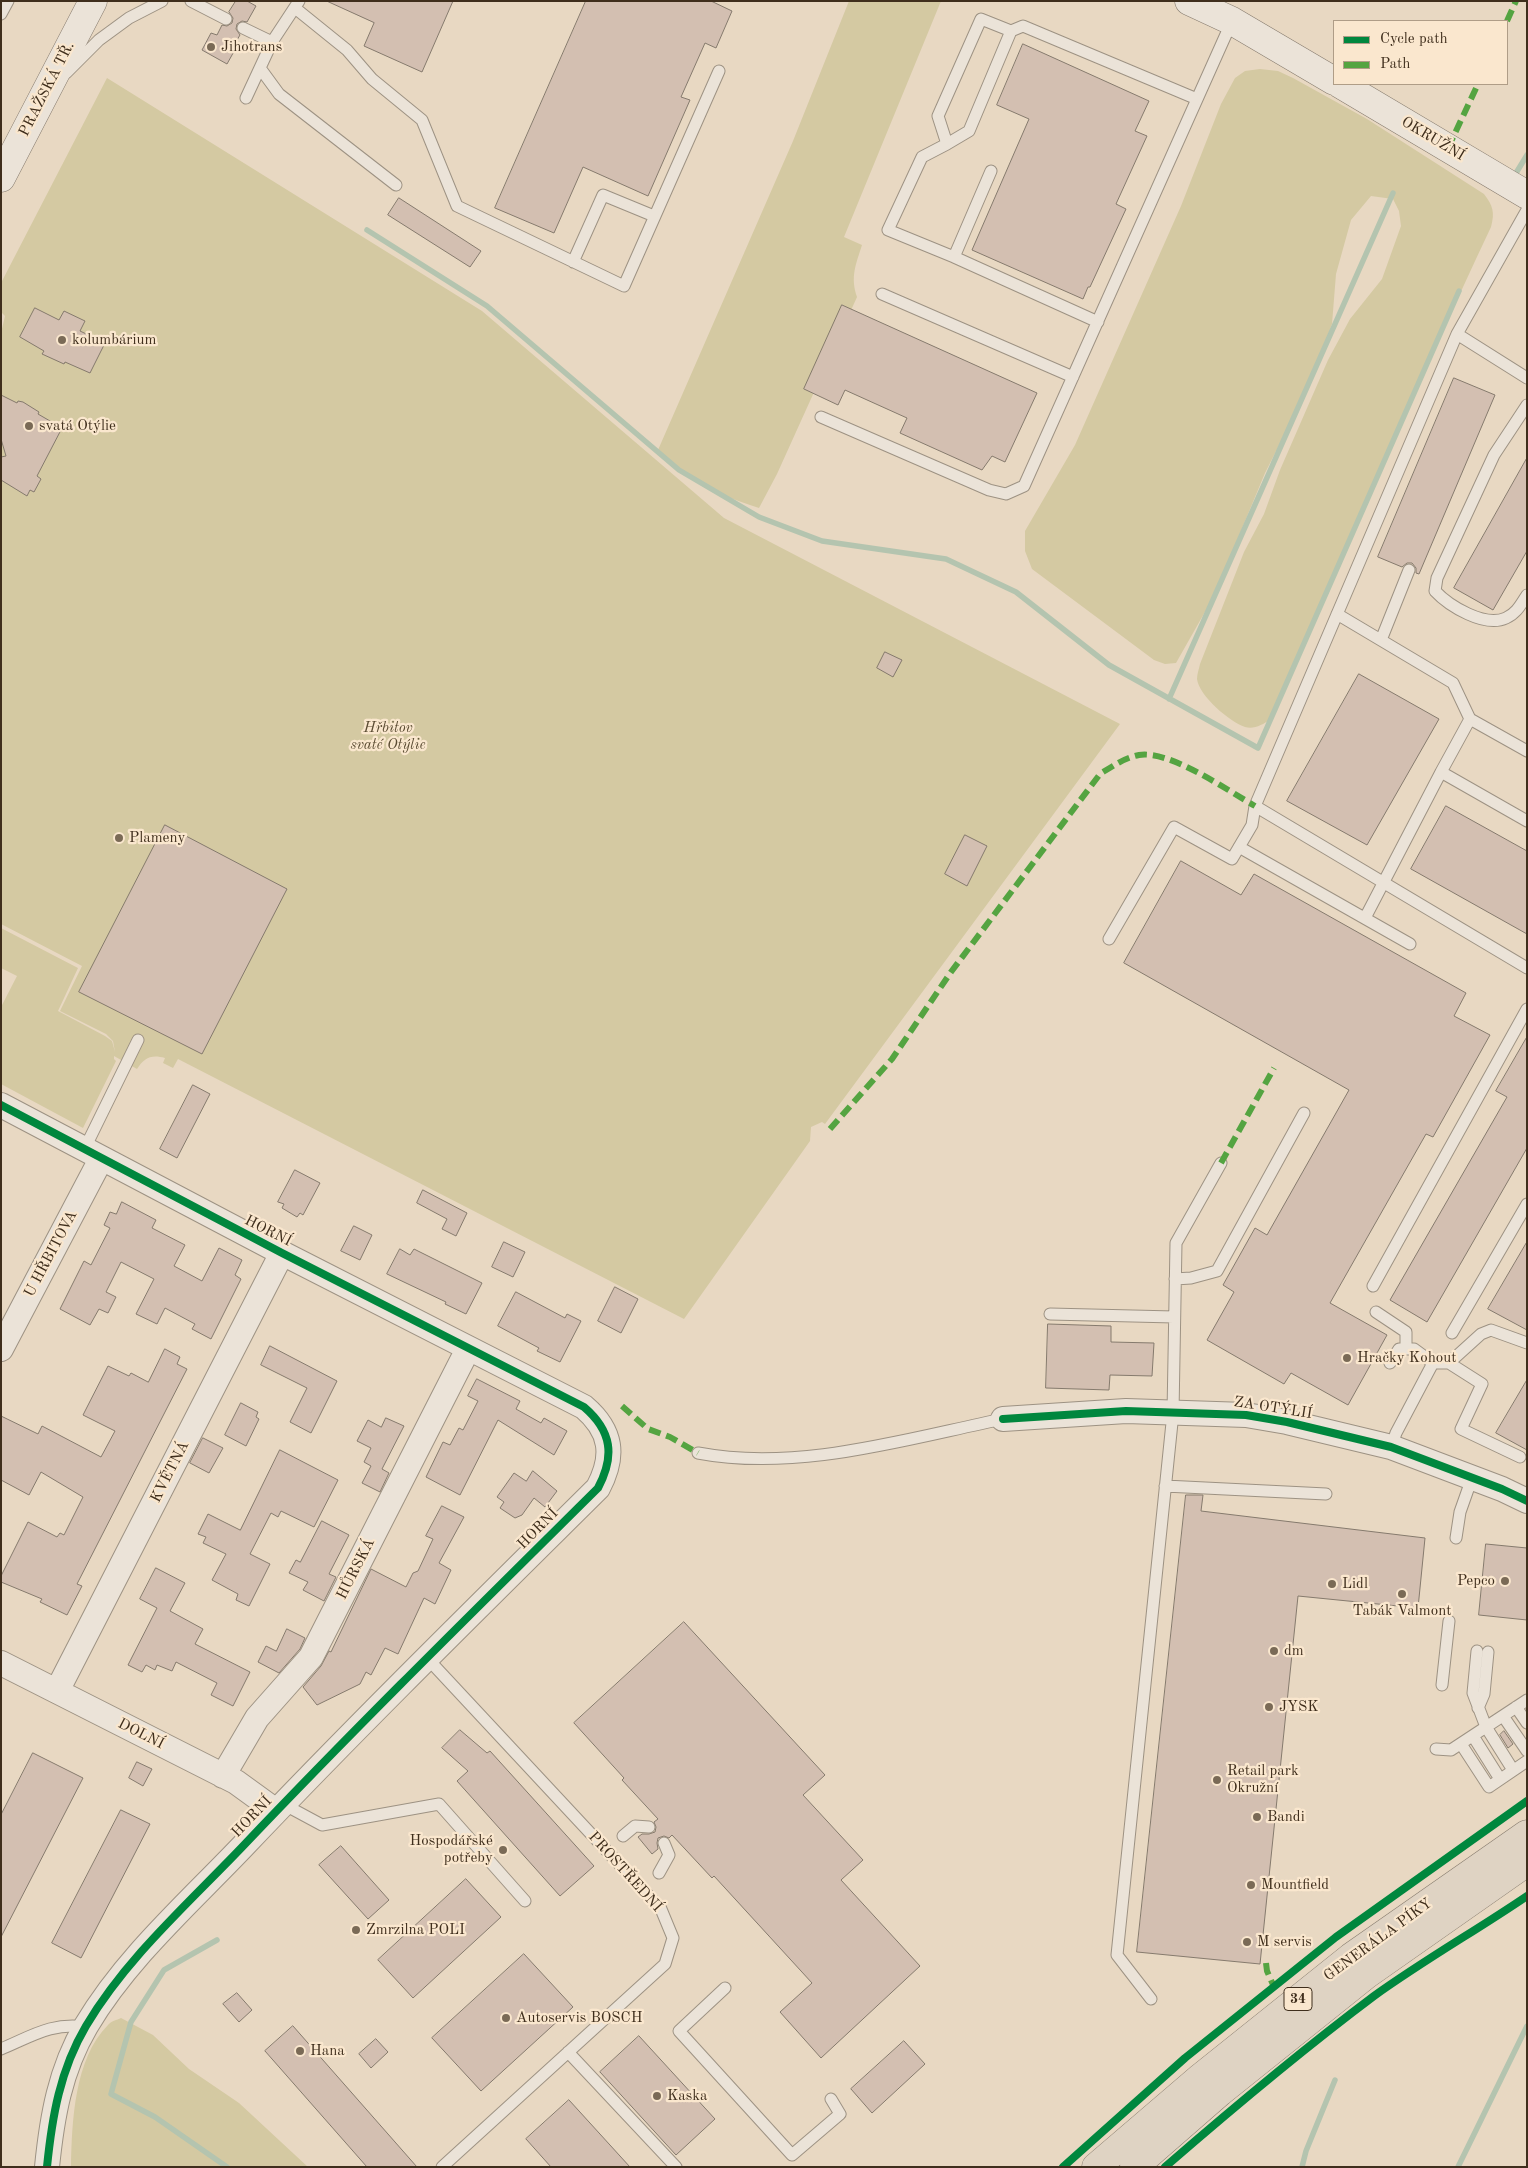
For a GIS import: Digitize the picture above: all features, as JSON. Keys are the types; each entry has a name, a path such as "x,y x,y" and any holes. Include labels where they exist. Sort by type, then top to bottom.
{"highway":[{"name":"GENERÁLA PÍKY","path":"1096,2167 1201,2077 1351,1957 1527,1834"},
{"name":"GENERÁLA PÍKY","path":"1134,2167 1220,2092 1366,1975 1527,1862"}],"main road":[{"name":"PRAŽSKÁ TŘ.","path":"1,178 93,1"},
{"path":"1189,1 1232,21 1333,80"},
{"name":"OKRUŽNÍ","path":"1342,85 1527,194"}],"street":[{"name":"HORNÍ","path":"1,1106 282,1253 584,1407 597,1418 604,1429 609,1457 607,1472 598,1488 280,1808 134,1961 110,1989 86,2027 69,2060 59,2089 52,2121 47,2167"},
{"name":"U HŘBITOVA","path":"1,1349 93,1155"},
{"name":"KVĚTNÁ","path":"57,1691 282,1253"},
{"name":"HŮRSKÁ","path":"224,1776 257,1718 311,1657 468,1349"},
{"name":"ZA OTÝLIÍ","path":"1003,1419 1126,1411 1246,1415 1287,1422 1391,1447 1502,1489 1527,1501"},
{"name":"DOLNÍ","path":"1,1663 224,1776 280,1808"}],"lane":[{"path":"1,14 8,1"},
{"path":"44,96 98,40 129,18 162,1"},
{"path":"191,1 226,19"},
{"path":"246,98 272,42 297,5 347,50 372,79 422,120 457,206 624,286 719,71"},
{"path":"947,144 938,116 981,19 1010,31 1024,26 1197,99"},
{"path":"821,418 989,490 1006,494 1024,486 1232,21"},
{"path":"244,28 272,42"},
{"path":"1010,31 970,131 922,157 888,230 954,257 1098,322"},
{"path":"260,68 279,94 396,186"},
{"path":"954,257 991,171"},
{"path":"574,262 603,195 654,216"},
{"path":"1109,939 1174,826 1232,858 1252,825 1255,806 1457,334 1527,210"},
{"path":"882,294 1073,377"},
{"path":"1457,334 1527,378"},
{"path":"1527,405 1494,455 1437,578 1435,591 1445,601 1465,613 1491,620 1505,619 1518,610 1527,595"},
{"path":"1381,640 1409,570"},
{"path":"1337,614 1453,683 1470,719 1527,751"},
{"path":"1365,918 1470,719"},
{"path":"1441,772 1527,821"},
{"path":"1255,806 1527,968"},
{"path":"1239,847 1410,944"},
{"path":"1373,1286 1527,1009"},
{"path":"93,1155 138,1040"},
{"path":"1175,1279 1191,1278 1217,1271 1304,1113"},
{"path":"1150,1999 1117,1955 1173,1413 1176,1243 1221,1163"},
{"path":"1452,1333 1527,1204"},
{"path":"1376,1312 1406,1332 1406,1349"},
{"path":"1050,1314 1174,1317"},
{"path":"1449,1363 1481,1334 1491,1330 1527,1343"},
{"path":"1390,1363 1399,1349 1414,1349 1434,1363 1449,1363 1482,1384 1460,1429 1520,1458"},
{"path":"1391,1447 1396,1433 1434,1363"},
{"path":"698,1453 738,1459 767,1460 810,1456 865,1447 1003,1419"},
{"path":"1456,1538 1460,1512 1472,1478"},
{"path":"1165,1486 1326,1494"},
{"path":"1442,1685 1449,1621"},
{"path":"1482,1651 1473,1693 1486,1727 1513,1770"},
{"name":"PROSTŘEDNÍ","path":"427,1658 661,1909 674,1938 665,1964 442,2167"},
{"path":"1436,1749 1451,1750 1527,1700"},
{"path":"1516,1707 1527,1723"},
{"path":"1503,1716 1527,1751"},
{"path":"1473,1736 1500,1779"},
{"path":"1460,1744 1489,1787 1527,1761"},
{"path":"280,1808 322,1825 439,1804 525,1901"},
{"path":"623,1836 635,1826 649,1827"},
{"path":"659,1873 669,1855 664,1843"},
{"path":"725,1988 680,2031 792,2155 840,2114 831,2099"},
{"path":"1,2049 56,2026 86,2027"},
{"path":"568,2052 676,2167"}],"green space":[{"path":"849,1 941,1 844,237 862,245 854,277 857,297 777,474 759,508 704,486 680,471 658,450 793,141"},
{"path":"1260,69 1278,71 1293,78 1367,119 1484,194 1491,206 1493,217 1491,227 1435,349 1327,597 1270,720 1258,726 1248,728 1231,720 1216,708 1203,693 1197,679 1200,664 1244,552 1264,514 1280,470 1328,360 1350,319 1382,279 1401,226 1399,211 1393,199 1371,196 1351,220 1336,274 1332,324 1310,384 1265,473 1214,596 1176,663 1165,664 1154,660 1032,569 1025,551 1025,531 1075,445 1181,206 1221,104 1235,78 1245,71"},
{"name":"Hřbitov svaté Otýlie","path":"107,78 482,311 724,518 1120,724 825,1124 822,1122 811,1127 810,1141 684,1319 178,1059 173,1068 163,1063 165,1058 152,1057 142,1062 137,1069 114,1056 116,1061 83,1128 1,1084 1,1007 17,976 1,968 1,928 78,968 58,1011 112,1041 115,1052 113,1041 106,1034 60,1011 82,966 1,924 1,333 5,316 1,312 1,283"},
{"path":"121,2018 153,2035 189,2069 239,2103 308,2167 71,2167 74,2111 77,2092 88,2055 97,2039 109,2024"}],"building":[{"path":"236,1 247,1 256,6 247,22 242,21 237,24 236,29 240,35 234,45 237,46 227,64 202,50 211,33 217,35 222,25 227,26 232,23 233,18 229,12"},
{"path":"327,1 453,1 422,72 364,46 374,23"},
{"path":"586,1 711,1 732,11 716,48 705,43 681,97 690,100 648,196 583,167 554,233 495,208"},
{"path":"1023,44 1149,101 1135,131 1147,136 1116,204 1126,209 1083,299 972,250 1029,119 997,105"},
{"path":"399,198 481,251 470,267 388,215"},
{"path":"842,305 1037,393 1005,462 992,456 982,470 900,433 907,418 845,390 838,405 804,389"},
{"name":"kolumbárium","path":"35,308 59,320 64,311 85,321 80,331 105,343 90,373 42,354 44,351 20,337"},
{"path":"1454,378 1495,395 1419,574 1416,573 1416,568 1412,563 1407,563 1402,567 1378,557"},
{"path":"1,395 17,403 18,401 23,402 39,412 38,414 62,428 37,476 41,479 34,492 30,490 27,496 1,480 1,457 6,456 1,439"},
{"path":"1527,458 1527,551 1493,610 1454,588"},
{"path":"885,652 902,660 893,677 877,668"},
{"path":"1359,674 1439,719 1367,845 1287,801"},
{"path":"1446,806 1527,851 1527,934 1411,869"},
{"path":"165,825 287,889 202,1054 79,992"},
{"path":"965,835 987,846 967,886 945,874"},
{"path":"1181,861 1241,895 1254,874 1466,993 1454,1016 1490,1035 1433,1137 1426,1134 1330,1303 1387,1335 1348,1405 1291,1373 1284,1384 1207,1340 1234,1292 1223,1285 1255,1228 1267,1235 1349,1090 1124,963"},
{"path":"1527,1037 1527,1148 1427,1322 1390,1300 1507,1097 1496,1091"},
{"path":"193,1085 210,1094 177,1158 160,1149"},
{"path":"295,1170 320,1183 303,1215 300,1213 297,1217 282,1208 284,1204 278,1202"},
{"path":"423,1190 467,1213 456,1236 442,1229 447,1219 417,1203"},
{"path":"122,1202 156,1220 152,1228 185,1245 174,1266 202,1281 219,1248 242,1260 235,1275 241,1279 211,1339 192,1329 195,1324 165,1308 157,1324 136,1314 154,1279 121,1262 106,1292 116,1297 108,1313 99,1309 90,1325 60,1309 84,1261 91,1265 110,1228 104,1225 110,1212 116,1214"},
{"path":"354,1226 372,1235 360,1260 341,1251"},
{"path":"504,1242 525,1252 513,1277 492,1267"},
{"path":"1527,1242 1527,1330 1488,1309"},
{"path":"400,1249 410,1255 414,1249 482,1283 466,1314 445,1304 446,1302 387,1274"},
{"path":"615,1287 638,1299 621,1333 598,1321"},
{"path":"516,1292 565,1318 567,1314 581,1321 560,1362 537,1351 539,1348 498,1326"},
{"path":"1048,1324 1111,1326 1111,1342 1154,1343 1152,1376 1110,1375 1109,1390 1046,1388"},
{"path":"270,1346 337,1381 311,1433 290,1422 307,1388 261,1365"},
{"path":"165,1349 180,1357 177,1364 187,1369 77,1584 82,1586 67,1615 40,1602 42,1599 1,1582 1,1576 28,1522 57,1537 60,1533 64,1535 83,1497 41,1472 29,1495 1,1480 1,1416 38,1434 42,1426 101,1457 115,1431 83,1415 108,1366 129,1376 131,1373 148,1382"},
{"path":"477,1379 520,1401 516,1409 541,1423 544,1418 567,1431 554,1455 498,1420 460,1495 426,1477 443,1442 450,1445 459,1428 463,1430 478,1401 468,1396"},
{"path":"1527,1380 1527,1450 1496,1433"},
{"path":"241,1403 258,1412 256,1417 259,1419 246,1446 225,1435"},
{"path":"386,1418 404,1426 382,1469 389,1473 380,1492 362,1483 371,1466 364,1462 371,1448 357,1441 368,1420 381,1427"},
{"path":"203,1438 223,1448 209,1473 190,1463"},
{"path":"280,1450 338,1480 314,1527 281,1511 278,1517 271,1513 250,1554 270,1564 249,1606 236,1600 238,1594 212,1580 226,1554 203,1543 206,1537 198,1534 208,1514 240,1530"},
{"path":"533,1471 557,1491 545,1507 534,1498 522,1515 515,1518 500,1508 504,1502 497,1497 514,1473 526,1481"},
{"name":"Retail park Okružní","path":"1186,1495 1203,1495 1201,1511 1425,1538 1418,1608 1298,1596 1260,1964 1137,1952"},
{"path":"442,1506 464,1517 439,1563 451,1570 435,1604 424,1598 398,1654 385,1648 371,1675 366,1672 360,1684 317,1705 303,1687 321,1666 329,1651 331,1652 371,1569 406,1587 413,1573 418,1571 433,1539 426,1536"},
{"path":"322,1521 349,1535 329,1574 336,1577 324,1601 303,1590 308,1582 289,1573 296,1560 300,1562"},
{"name":"Pepco","path":"1486,1544 1527,1548 1527,1620 1479,1615"},
{"path":"156,1568 185,1583 170,1611 203,1629 195,1644 250,1672 233,1706 211,1695 217,1683 176,1662 172,1671 157,1665 155,1670 146,1665 142,1672 128,1665 157,1608 140,1599"},
{"path":"684,1622 825,1775 803,1795 863,1860 841,1880 920,1966 821,2058 780,2012 812,1983 714,1876 712,1878 672,1835 669,1838 664,1836 658,1838 658,1849 652,1854 638,1837 642,1834 655,1832 654,1822 658,1819 574,1723"},
{"path":"287,1629 305,1638 300,1649 279,1673 258,1662 266,1646 276,1651"},
{"path":"460,1730 487,1753 490,1751 594,1866 560,1896 457,1781 468,1771 442,1748"},
{"path":"1504,1731 1513,1744 1508,1748 1500,1735"},
{"path":"33,1753 83,1778 1,1937 1,1815"},
{"path":"137,1762 152,1769 143,1786 129,1778"},
{"path":"121,1810 150,1824 81,1958 52,1943"},
{"path":"341,1846 389,1900 368,1919 319,1865"},
{"path":"466,1879 501,1917 413,1998 378,1960"},
{"path":"524,1954 573,2007 481,2091 432,2038"},
{"path":"237,1993 252,2010 239,2022 223,2004"},
{"path":"293,2026 417,2167 367,2167 265,2051"},
{"name":"Kaska","path":"639,2036 715,2119 676,2155 600,2072"},
{"path":"376,2039 388,2052 371,2068 359,2054"},
{"path":"904,2041 925,2064 872,2113 851,2089"},
{"path":"569,2100 630,2167 551,2167 526,2139"}],"waterway":[{"path":"1513,178 1527,155"},
{"path":"1169,699 1393,193"},
{"path":"367,230 487,306 679,470 759,517 822,541 946,559 1016,592 1109,665 1258,748 1459,291"},
{"path":"217,1940 164,1970 131,2022 111,2094 155,2117 227,2167"},
{"path":"1458,2167 1527,2026"},
{"path":"1302,2167 1306,2151 1335,2080"}],"marked path":[{"path":"1507,20 1516,1"},
{"path":"1448,148 1478,85"},
{"path":"830,1129 892,1059 951,972 1100,774 1128,758 1139,755 1152,755 1182,765 1255,806"},
{"path":"1221,1163 1274,1068"},
{"path":"622,1406 648,1429 670,1437 698,1453"},
{"path":"1266,1963 1267,1971 1274,1987"}],"cycle path":[{"path":"1,1105 282,1253 584,1407 600,1425 608,1444 607,1465 598,1488 332,1754 160,1931 120,1977 86,2026 70,2060 55,2112 47,2167"},
{"path":"1003,1419 1126,1411 1246,1415 1287,1422 1391,1447 1502,1489 1527,1501"},
{"path":"1063,2167 1185,2058 1336,1937 1527,1801"},
{"path":"1165,2167 1268,2080 1374,1996 1527,1896"}],"place":[{"name":"Jihotrans","path":"211,47"},
{"name":"kolumbárium","path":"62,340"},
{"name":"svatá Otýlie","path":"29,426"},
{"name":"Plameny","path":"119,838"},
{"name":"Hračky Kohout","path":"1347,1358"},
{"name":"Pepco","path":"1505,1581"},
{"name":"Lidl","path":"1332,1584"},
{"name":"Tabák Valmont","path":"1402,1594"},
{"name":"dm","path":"1274,1651"},
{"name":"JYSK","path":"1269,1707"},
{"name":"Retail park Okružní","path":"1217,1780"},
{"name":"Bandi","path":"1257,1817"},
{"name":"Hospodářské potřeby","path":"503,1850"},
{"name":"Mountfield","path":"1251,1885"},
{"name":"Zmrzilna POLI","path":"356,1930"},
{"name":"M servis","path":"1247,1942"},
{"name":"Autoservis BOSCH","path":"506,2018"},
{"name":"Hana","path":"300,2051"},
{"name":"Kaska","path":"657,2096"}]}
